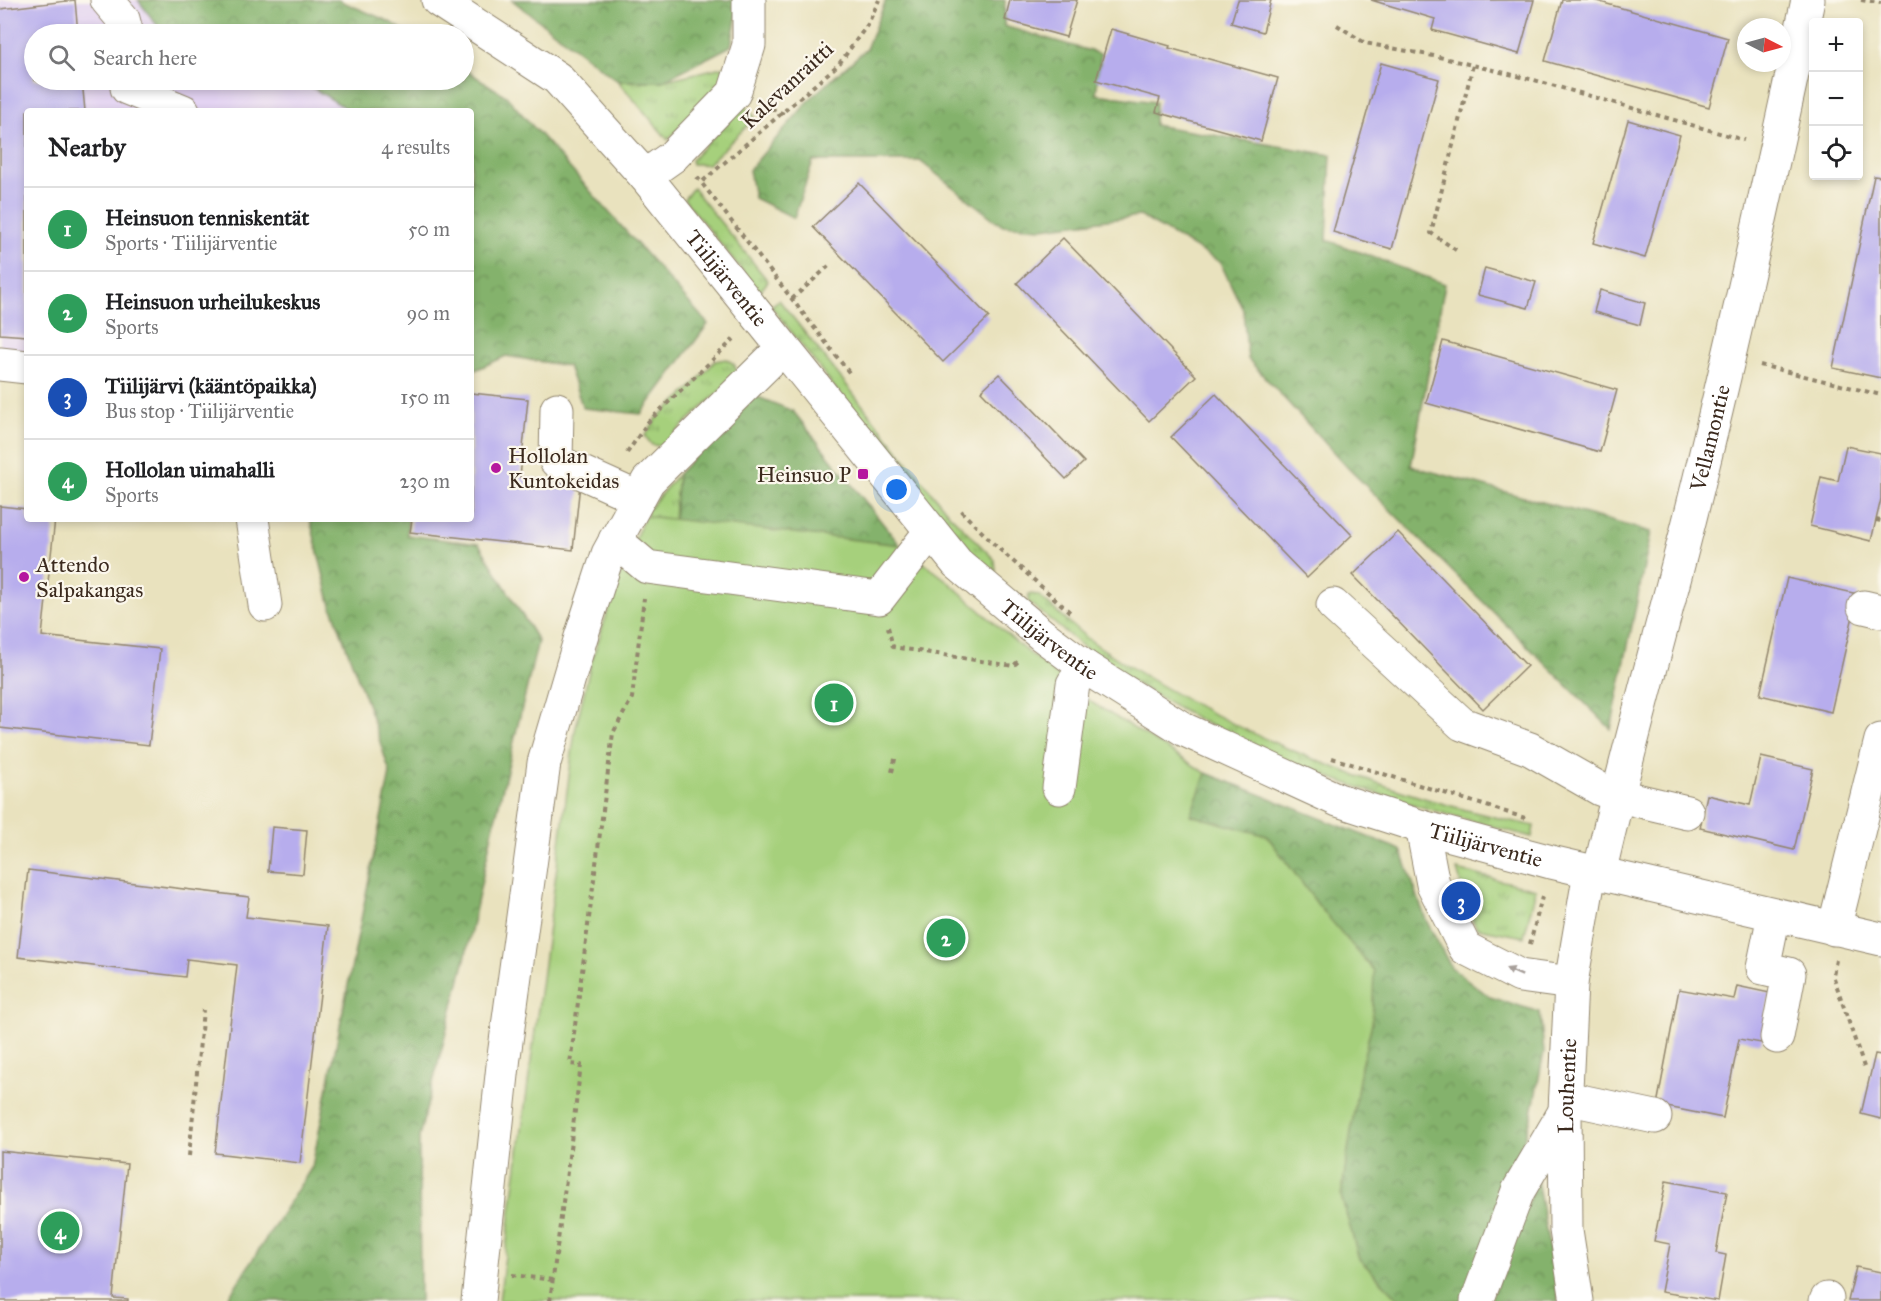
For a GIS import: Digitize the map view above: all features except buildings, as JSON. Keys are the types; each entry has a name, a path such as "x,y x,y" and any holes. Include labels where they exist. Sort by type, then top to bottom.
{"street":[{"path":"107,0 123,19 124,24"},
{"name":"Tiilijärventie","path":"438,0 557,78 645,176 957,563 1042,635 1085,667 1185,730 1338,800 1422,827 1551,862 1881,939"},
{"path":"645,176 672,157 734,93 748,45 749,0"},
{"name":"Vellamontie","path":"1594,873 1619,796 1691,515 1729,357 1808,0"},
{"path":"126,93 174,108"},
{"path":"478,1301 504,1056 544,763 581,637 608,554 648,481 783,348"},
{"path":"0,364 24,367"},
{"path":"557,409 556,461 638,498"},
{"path":"252,522 266,605"},
{"path":"615,540 647,567 879,598 931,531"},
{"path":"1333,605 1462,724 1530,749 1600,789 1619,796 1687,812"},
{"path":"1059,788 1073,684 1085,667"},
{"path":"1838,929 1881,740"},
{"path":"1422,827 1432,884 1466,948 1521,976 1571,983"},
{"name":"Louhentie","path":"1577,1301 1566,1230 1565,1105 1571,983 1594,873"},
{"path":"1774,915 1763,968 1789,974 1777,1036"},
{"path":"1477,1301 1518,1191 1565,1105 1655,1117"}],"path":[{"name":"Kalevanraitti","path":"703,181 839,64 868,24 879,0"},
{"path":"1861,0 1881,3"},
{"path":"1337,25 1365,43 1534,80 1776,149"},
{"path":"1456,250 1431,233 1473,65"},
{"path":"672,157 703,181 858,384"},
{"path":"792,298 831,264"},
{"path":"1729,357 1881,395"},
{"path":"954,503 996,546 1078,619"},
{"path":"550,1301 581,1065 570,1064 613,733 632,698 647,567"},
{"path":"879,598 893,647 1013,666 1065,607"},
{"path":"892,772 896,755"},
{"path":"1323,756 1530,820"},
{"path":"1518,943 1530,944 1551,862"},
{"path":"1838,929 1833,975 1864,1067"},
{"path":"189,1156 203,1010"},
{"path":"514,1275 553,1280"}],"shaded area":[{"path":"0,0 138,0 156,24 24,24 24,90 316,90 345,108 24,108 24,358 0,354"}],"green space":[{"path":"138,0 338,0 393,24 156,24"},
{"path":"512,0 738,0 739,3 731,46 662,81 618,81"},
{"path":"886,0 1005,0 1004,26 1101,54 1096,94 1155,102 1154,125 1331,155 1327,240 1445,284 1411,466 1651,532 1611,729 1348,468 1248,359 1243,310 1220,262 1140,216 1042,228 1001,225 920,161 813,161 794,218 754,198 749,170 813,96 866,49"},
{"path":"731,65 728,77 668,140 618,81 662,81"},
{"path":"474,75 506,96 708,324 641,414 583,408 568,366 506,356 474,371 474,108 345,108 316,90 474,90"},
{"path":"744,105 754,116 749,124 708,164 692,164 691,160"},
{"path":"693,188 768,281 760,292 684,199"},
{"path":"779,300 948,513 995,560 996,571 985,569 929,509 771,306"},
{"path":"726,359 734,364 738,374 661,446 652,445 645,436 657,418 690,389 715,361"},
{"path":"753,395 793,411 900,545 674,520 678,474"},
{"path":"678,474 674,520 656,533 649,550 647,511"},
{"path":"645,516 900,545 945,579 1019,645 1091,702 1206,773 1190,815 1267,836 1318,905 1374,971 1372,1023 1361,1066 1341,1196 1359,1259 1401,1301 499,1301 575,731 591,663 623,565"},
{"path":"311,522 408,522 407,535 479,544 538,641 492,833 465,959 419,1137 420,1301 226,1301 312,1167 390,773 330,602"},
{"path":"1029,594 1038,595 1089,640 1197,706 1251,732 1363,778 1478,813 1534,826 1532,837 1364,789 1283,759 1228,734 1174,706 1110,667 1028,602"},
{"path":"1206,773 1401,850 1426,920 1451,967 1490,997 1540,1012 1544,1052 1531,1118 1485,1255 1466,1301 1401,1301 1359,1259 1341,1196 1361,1066 1372,1023 1318,905 1267,836 1190,815"},
{"path":"1457,870 1536,889 1524,937 1477,928 1470,915"},
{"path":"1537,1180 1559,1301 1490,1301"}],"place":[{"name":"Hollolan Kuntokeidas","path":"496,468"},
{"name":"Heinsuo P","path":"863,474"},
{"name":"Attendo Salpakangas","path":"24,577"},
{"name":"Heinsuon tenniskentät","path":"834,703"},
{"name":"Tiilijärvi (kääntöpaikka)","path":"1461,901"},
{"name":"Heinsuon urheilukeskus","path":"946,938"},
{"name":"Hollolan uimahalli","path":"60,1231"}]}
